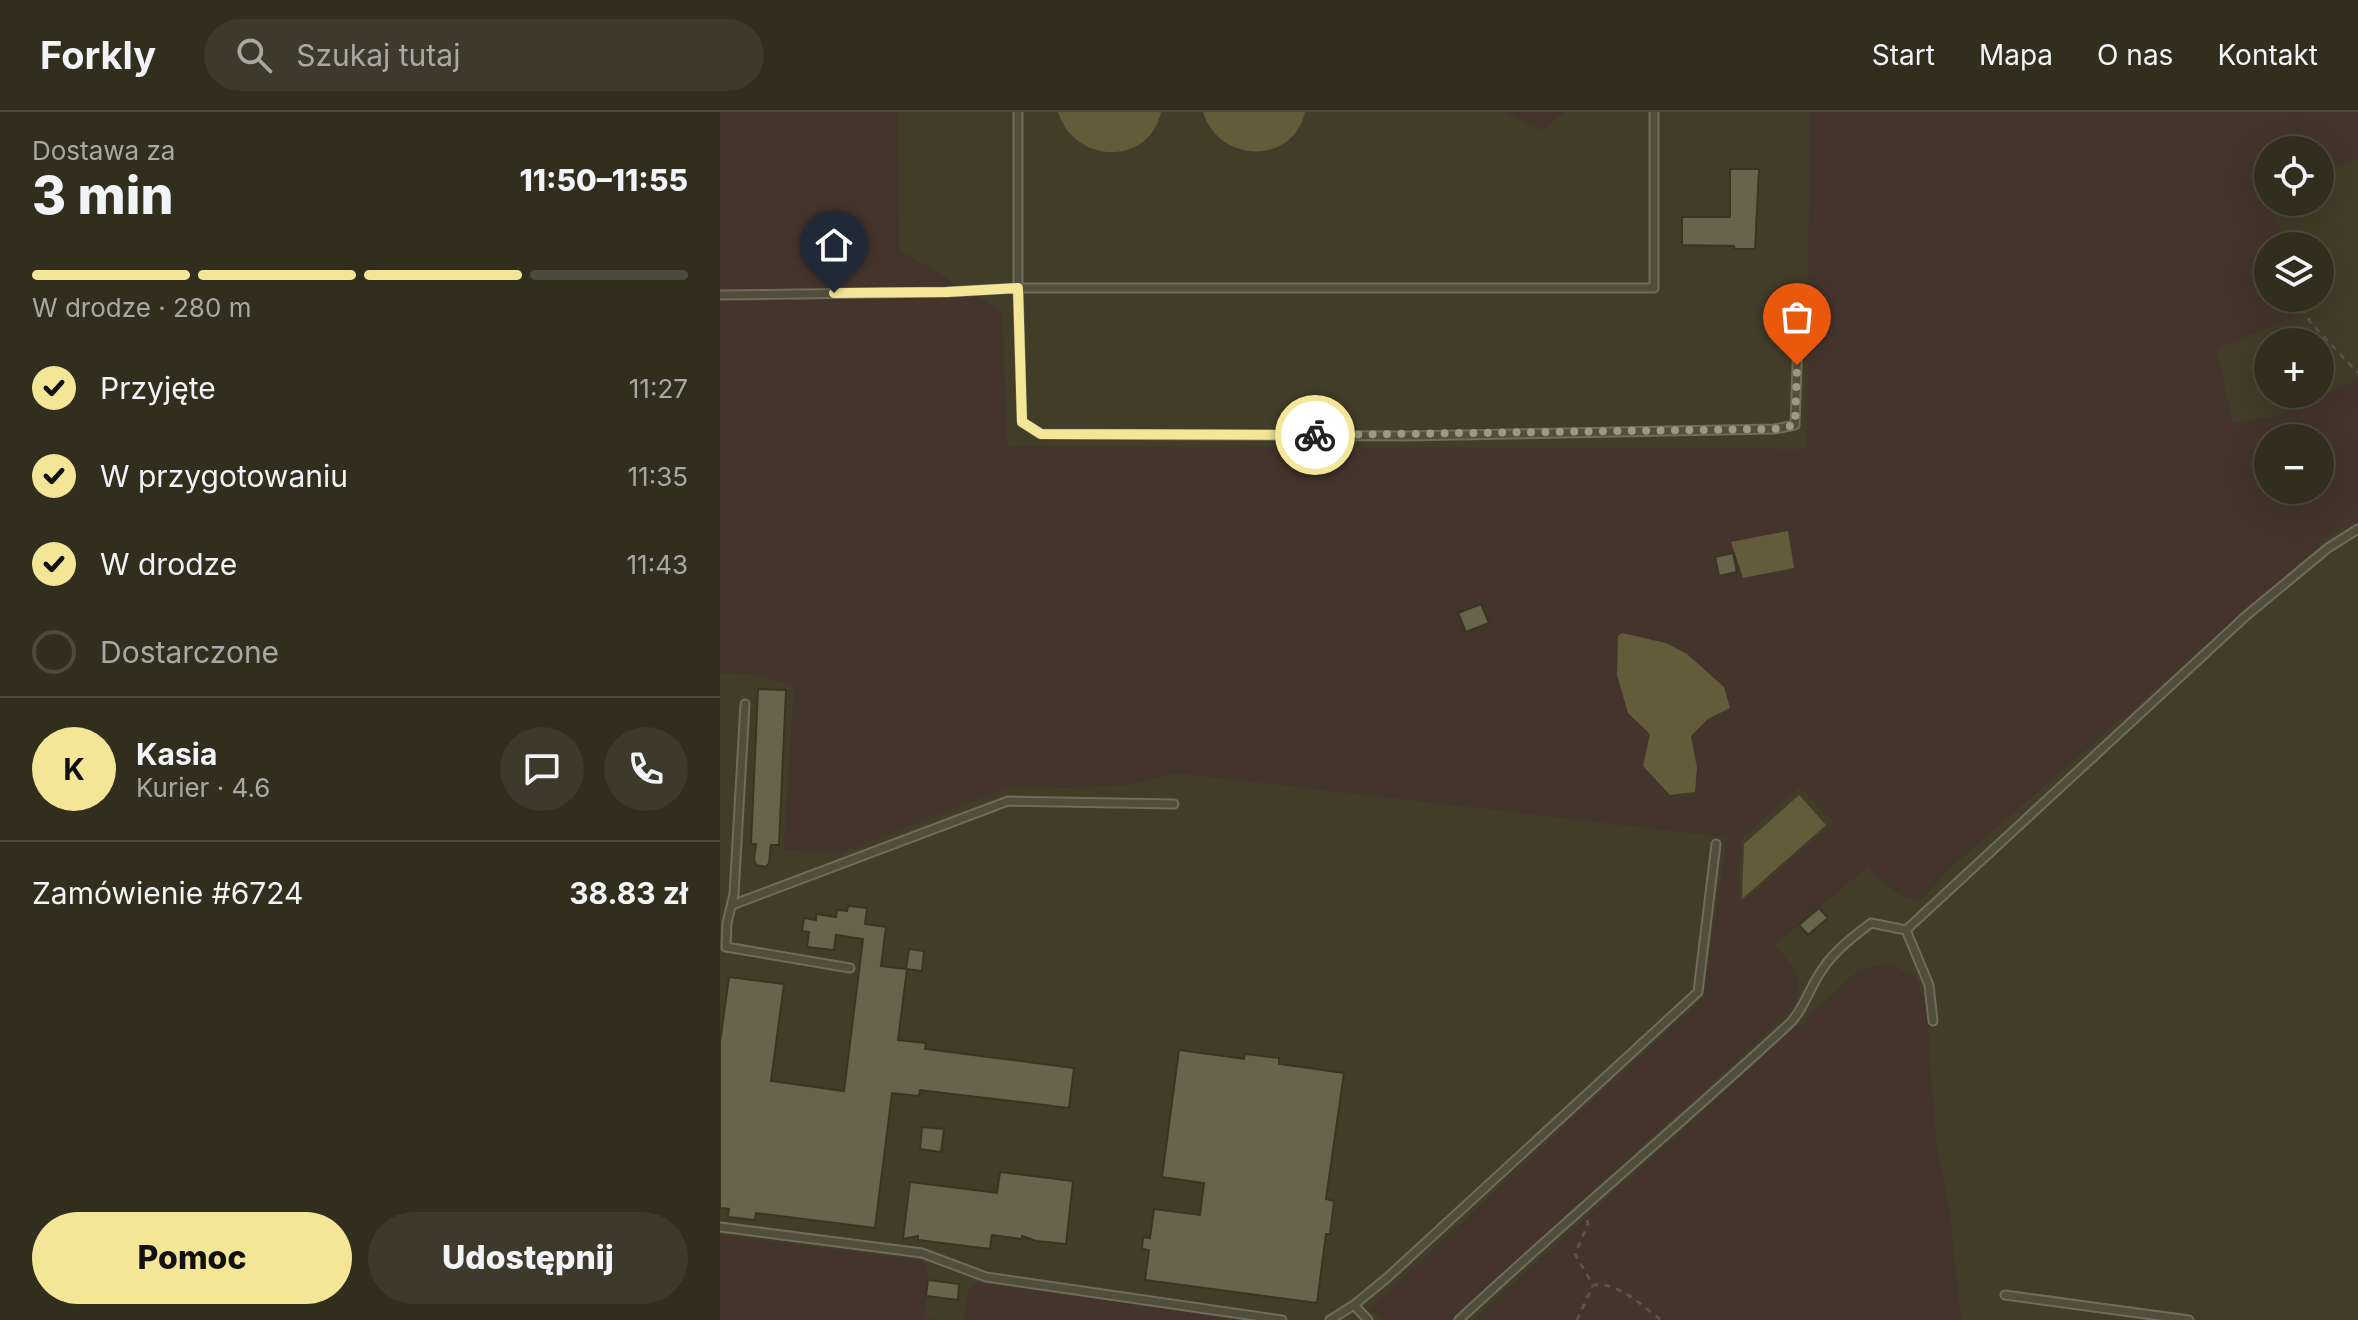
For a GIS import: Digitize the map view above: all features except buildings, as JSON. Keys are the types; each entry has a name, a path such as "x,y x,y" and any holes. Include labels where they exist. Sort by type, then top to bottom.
{"lane":[{"path":"1018,112 1022,422 1041,434 1405,436 1775,429 1795,425 1798,336 1787,290"},
{"path":"720,295 1018,288 1654,288 1654,112"},
{"path":"1906,930 2247,615 2328,548 2358,529"},
{"path":"745,704 732,905 723,947 850,968"},
{"path":"732,905 1008,801 1174,804"},
{"path":"1330,1320 1354,1305 1493,1183 1698,992 1716,844"},
{"path":"1459,1320 1552,1233 1798,1016 1818,976 1841,945 1871,923 1906,930"},
{"path":"1906,930 1929,985 1933,1021"},
{"path":"720,1227 922,1253 986,1277 1282,1320"},
{"path":"2005,1295 2189,1320"},
{"path":"1354,1305 1368,1320"}],"path":[{"path":"2304,312 2358,373"},
{"path":"1585,1206 1588,1224 1575,1254 1593,1285"},
{"path":"1593,1285 1603,1284 1621,1291 1661,1320"},
{"path":"1577,1320 1593,1285"}],"shaded area":[{"path":"720,112 898,112 899,250 1002,311 1007,446 1807,449 1810,112 2358,112 2358,159 2334,167 2334,136 2254,136 2254,216 2273,216 2283,232 2254,232 2254,312 2305,312 2266,328 2254,328 2254,333 2216,349 2233,423 2279,416 2296,408 2334,408 2334,390 2358,379 2358,524 2353,522 2332,535 1949,869 1922,899 1898,894 1868,866 1775,945 1794,969 1799,984 1790,1012 1450,1320 1384,1320 1368,1310 1703,998 1727,837 1177,773 1126,785 1009,787 840,853 784,850 794,686 758,675 720,673","holes":["1799,787 1834,822 1743,902 1739,901 1741,839"]},
{"path":"1058,112 1161,112 1154,130 1142,143 1127,150 1111,152 1079,142"},
{"path":"1203,112 1305,112 1298,130 1286,142 1271,149 1255,151 1239,149 1224,141 1211,129"},
{"path":"1505,112 1565,112 1542,130"},
{"path":"1788,531 1794,568 1743,578 1731,542"},
{"path":"1622,633 1666,643 1687,654 1724,687 1730,708 1708,719 1691,736 1697,768 1695,792 1670,795 1643,766 1650,734 1628,713 1617,675 1618,636"},
{"path":"1799,795 1826,825 1742,899 1744,844"},
{"path":"1886,963 1916,977 1930,1020 1929,1052 1937,1150 1949,1207 1961,1320 1473,1320 1859,970"},
{"path":"720,1235 920,1260 929,1278 923,1318 939,1320 720,1320"},
{"path":"977,1282 1240,1320 964,1320 967,1293"}],"way so far":[{"path":"1315,435 1775,429 1795,425 1797,365"}],"route":[{"path":"834,293 1018,288 1022,422 1041,434 1315,435"}]}
